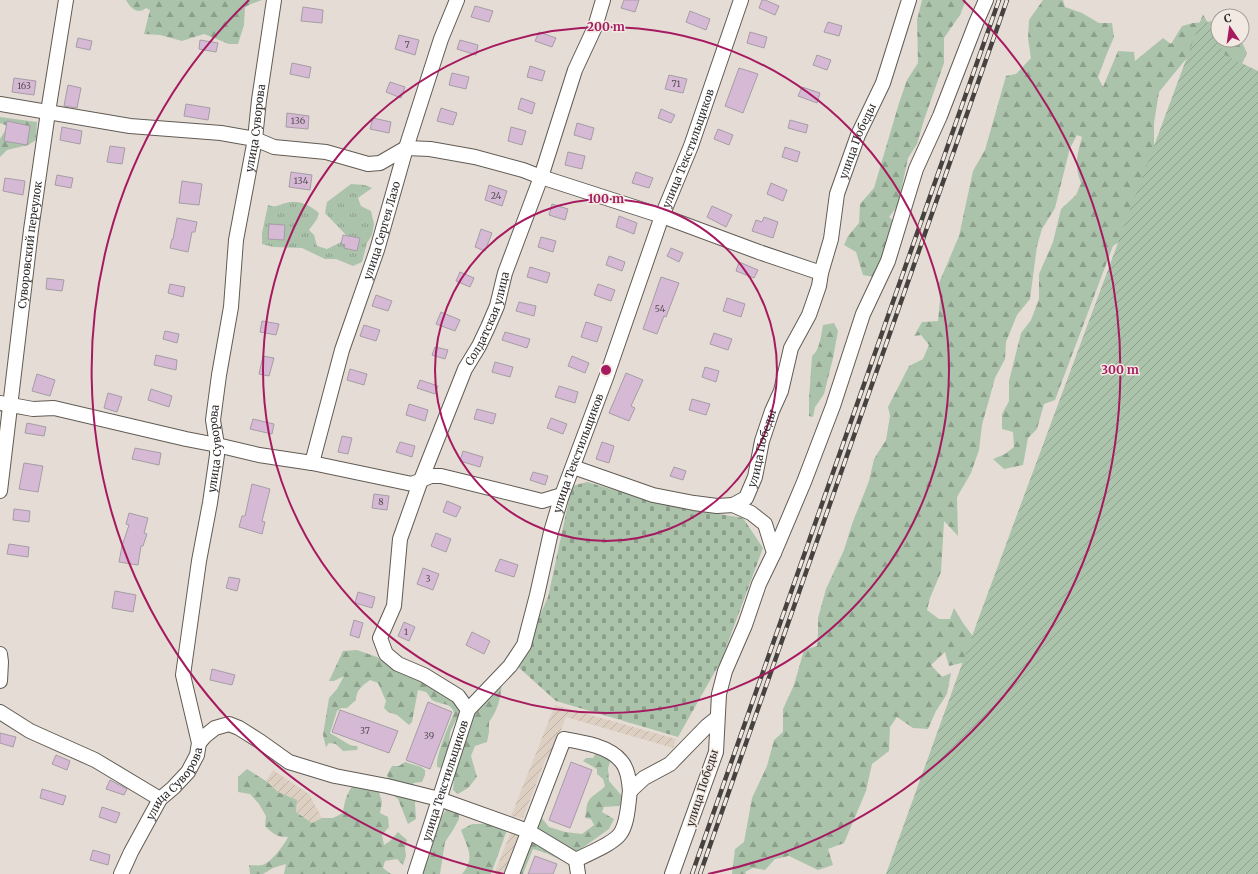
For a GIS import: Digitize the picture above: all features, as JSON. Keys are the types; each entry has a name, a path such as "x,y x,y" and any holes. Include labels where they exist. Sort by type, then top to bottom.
{"street":[{"name":"Суворовский переулок","path":"0,491 6,404 48,112 66,0"},
{"name":"улица Суворова","path":"121,874 160,799 188,772 197,755 199,743 183,675 199,561 212,495 217,455 214,420 219,375 231,307 236,240 255,139 259,100 274,0"},
{"name":"улица Сергея Лазо","path":"312,463 342,350 377,250 406,148 441,39 457,0"},
{"name":"Солдатская улица","path":"468,710 458,696 424,675 398,664 386,654 380,638 394,606 400,539 421,480 465,369 479,346 497,306 505,273 541,177 575,70 595,27 603,0"},
{"name":"улица Текстильщиков","path":"415,874 468,710 510,666 524,645 551,532 562,495 607,375 662,216 691,146 742,0"},
{"name":"улица Победы","path":"733,505 746,498 755,477 762,441 772,411 781,391 791,348 809,315 819,286 821,273 831,239 837,194 858,135 883,83 909,0"},
{"name":"улица Победы","path":"672,874 716,752 719,694 725,671 745,625 759,584 804,482 825,427 863,314 888,261 916,169 940,116 986,0"},
{"path":"0,104 130,126 222,133 255,139 274,147 326,152 368,164 380,163 406,148 430,149 475,157 523,170 662,216 821,273"},
{"path":"6,404 33,410 54,408 260,455 312,463 412,484 431,476 441,476 542,501 562,495"},
{"path":"573,467 653,495 717,506 733,505 751,513 765,524 774,552"},
{"path":"0,654 0,681"},
{"path":"0,712 30,731 94,760 160,799"},
{"path":"630,791 644,778 670,764 707,726 717,718"},
{"path":"199,743 215,728 229,724 239,728 289,762 335,776 387,786 439,799 528,831 576,860"},
{"path":"512,874 564,739 585,742 613,753 622,762 628,776 630,791 628,813 620,835 576,860"},
{"path":"576,860 578,874"}],"shaded area":[{"path":"555,705 676,739 673,748 566,717 550,759 546,758 523,818 511,816"},
{"path":"273,770 309,794 322,818 312,823 296,812 297,800 278,792 266,781"},
{"path":"511,832 518,835 504,874 494,874"}],"green space":[{"path":"126,0 262,0 245,7 244,25 238,44 229,44 204,34 182,41 160,35 144,34 150,10 146,8 140,11 134,10"},
{"path":"922,0 966,0 960,15 944,38 944,63 917,144 908,158 897,207 889,217 896,223 874,277 863,275 856,252 844,245 848,236 859,223 860,204 874,188 907,80 918,63 917,20"},
{"path":"1043,0 1063,0 1065,7 1082,13 1099,23 1112,23 1114,37 1098,77 1103,87 1118,51 1134,52 1135,61 1163,38 1171,44 1182,26 1193,23 1210,21 1210,48 1245,48 1247,53 1238,73 1195,48 1159,92 1154,123 1154,163 1133,233 1113,246 1055,400 1044,404 1037,429 1028,438 1023,465 1004,469 993,459 1005,454 1014,447 1013,432 1002,429 1002,414 1009,401 1009,381 1021,333 1031,320 1039,299 1039,274 1053,242 1061,209 1076,195 1081,183 1077,160 1082,137 1077,135 1070,148 1055,208 1042,229 1037,246 1030,299 1017,315 1006,342 1005,359 995,378 982,425 979,450 971,473 957,497 958,536 944,521 941,572 930,598 927,610 939,619 950,619 954,608 978,643 970,661 949,666 945,652 931,665 942,677 951,673 947,694 936,711 928,729 913,728 897,717 890,727 889,751 872,764 866,791 844,843 828,849 833,865 818,870 789,856 775,859 765,870 753,868 745,872 746,874 732,874 735,849 744,842 752,798 767,766 774,740 783,732 783,709 794,685 804,650 817,646 818,618 826,589 844,550 852,524 869,481 874,459 886,440 890,416 888,407 909,366 923,359 929,345 921,335 914,336 922,322 938,321 940,300 939,283 959,236 973,171 985,150 1006,76 1016,74 1031,58 1028,38 1029,20"},
{"path":"1203,14 1210,27 1210,48 1221,48 1225,55 1258,71 1258,874 886,874 979,617"},
{"path":"0,117 37,122 36,140 28,145 7,150 0,157 0,139 8,126 0,123"},
{"path":"351,184 365,185 372,188 358,198 361,206 371,211 374,224 372,235 367,243 362,262 353,266 336,259 325,259 302,248 273,247 262,244 262,233 268,205 275,206 290,202 299,202 308,205 319,213 317,219 309,230 314,235 317,246 327,249 341,242 347,236 325,213 327,202"},
{"path":"834,323 838,331 833,358 824,394 815,407 813,417 809,416 812,356 817,350 823,325"},
{"path":"587,482 670,506 743,518 763,548 721,661 678,737 556,701 517,666 548,597 572,486"},
{"path":"357,650 377,657 388,664 406,670 472,712 502,682 501,693 495,713 489,722 487,742 475,746 471,756 477,777 468,788 458,794 453,790 458,722 456,720 450,732 448,754 442,768 437,767 441,747 454,713 451,707 435,702 426,692 418,690 412,722 409,725 397,715 388,712 384,708 386,701 378,683 370,680 362,686 356,696 356,700 347,708 341,708 337,711 330,733 350,745 358,747 357,750 343,751 336,744 329,743 326,747 323,735 329,698 337,689 344,676 334,681 329,681 343,651"},
{"path":"597,752 607,754 610,762 608,768 609,781 623,797 619,806 604,807 602,812 614,819 609,829 578,851 567,863 546,853 533,849 523,874 518,874 541,817 549,827 565,832 582,834 594,825 591,819 585,818 587,805 592,797 605,786 603,779 597,774 597,769 583,761 586,758 593,758"},
{"path":"405,762 421,767 425,770 425,775 422,782 413,783 417,789 415,803 416,819 408,824 398,799 391,793 391,785 387,775 392,766 399,766"},
{"path":"247,769 266,781 278,792 297,800 296,812 312,823 322,818 333,818 343,813 349,790 354,784 379,792 382,802 380,813 388,817 389,827 382,835 384,845 398,832 407,840 405,848 406,856 403,865 397,859 385,861 383,868 391,874 284,874 286,864 273,868 263,874 250,874 249,865 266,864 280,849 288,837 278,836 268,829 265,826 266,816 259,804 250,794 238,792 238,777"},
{"path":"448,806 459,811 459,819 445,842 440,874 422,874 431,852 436,827"},
{"path":"472,824 490,824 507,830 491,874 462,874 469,863 469,852 461,830"}],"building":[{"path":"624,0 639,0 635,12 621,8"},
{"path":"762,0 779,6 775,15 759,8"},
{"path":"475,6 493,11 489,22 471,17"},
{"path":"303,7 323,10 322,23 301,21"},
{"path":"690,11 710,19 706,30 686,22"},
{"path":"828,22 842,26 839,36 824,32"},
{"path":"539,32 556,38 552,47 535,41"},
{"path":"750,32 767,37 764,48 747,43"},
{"path":"399,35 419,40 415,55 395,49"},
{"path":"78,38 92,41 90,50 76,47"},
{"path":"200,40 218,43 216,52 199,49"},
{"path":"460,40 478,45 476,55 457,49"},
{"path":"817,55 831,60 827,70 813,65"},
{"path":"292,63 311,67 309,78 290,74"},
{"path":"530,66 545,71 542,81 527,77"},
{"path":"739,68 758,74 743,113 725,106"},
{"path":"452,73 469,77 466,89 449,85"},
{"path":"669,75 687,79 683,93 665,89"},
{"path":"14,78 36,81 34,95 12,92"},
{"path":"390,82 405,87 401,98 386,92"},
{"path":"68,85 81,88 77,108 64,106"},
{"path":"802,87 820,93 817,103 798,96"},
{"path":"521,98 535,103 532,114 518,109"},
{"path":"186,104 210,108 208,120 184,116"},
{"path":"441,108 457,113 453,125 437,121"},
{"path":"661,109 675,115 671,123 658,118"},
{"path":"287,113 309,116 308,129 286,127"},
{"path":"373,118 391,122 389,133 370,129"},
{"path":"790,120 808,125 806,133 788,128"},
{"path":"7,121 30,126 27,145 4,141"},
{"path":"577,123 594,128 591,140 574,135"},
{"path":"62,127 82,131 80,144 60,140"},
{"path":"511,127 526,131 522,145 508,141"},
{"path":"718,129 733,135 729,145 714,139"},
{"path":"110,146 125,148 122,164 107,162"},
{"path":"785,147 800,152 797,162 782,157"},
{"path":"568,152 585,156 582,169 565,165"},
{"path":"291,172 312,175 310,190 289,187"},
{"path":"636,172 653,178 649,188 632,183"},
{"path":"57,175 73,178 71,188 55,185"},
{"path":"5,178 25,181 23,195 3,191"},
{"path":"182,181 202,184 199,205 179,203"},
{"path":"771,183 787,190 783,201 767,194"},
{"path":"489,185 507,191 502,206 485,200"},
{"path":"552,204 568,209 565,220 549,215"},
{"path":"712,206 732,215 726,227 707,217"},
{"path":"619,216 637,223 634,234 616,227"},
{"path":"764,217 778,222 773,238 752,231 756,220 762,222"},
{"path":"177,218 197,222 195,232 192,232 188,252 170,248"},
{"path":"269,224 285,225 284,240 268,239"},
{"path":"481,229 492,233 485,251 475,247"},
{"path":"343,235 360,238 357,251 344,248 345,245 341,244"},
{"path":"541,237 556,241 553,252 538,247"},
{"path":"671,248 683,253 679,262 667,256"},
{"path":"609,256 625,262 622,271 606,265"},
{"path":"739,262 758,270 754,278 736,271"},
{"path":"530,267 550,273 547,283 527,277"},
{"path":"460,272 474,278 470,287 456,281"},
{"path":"661,277 679,283 666,317 664,316 657,334 643,329"},
{"path":"47,278 64,280 62,291 46,289"},
{"path":"170,284 185,287 183,297 168,293"},
{"path":"598,284 615,290 611,301 594,295"},
{"path":"376,295 392,301 388,311 372,306"},
{"path":"727,298 745,304 741,317 723,311"},
{"path":"519,302 536,306 534,316 516,311"},
{"path":"441,312 460,320 455,331 436,324"},
{"path":"262,321 279,324 276,335 260,332"},
{"path":"586,322 602,327 597,342 581,337"},
{"path":"364,325 380,330 376,341 360,336"},
{"path":"165,331 179,334 177,343 163,339"},
{"path":"505,332 530,339 527,348 502,340"},
{"path":"714,333 732,339 728,350 710,344"},
{"path":"435,347 448,350 445,359 432,355"},
{"path":"156,355 177,360 176,370 154,365"},
{"path":"263,356 274,358 269,376 259,374"},
{"path":"572,356 589,363 585,373 568,366"},
{"path":"495,362 513,367 510,377 492,372"},
{"path":"705,367 719,371 716,382 702,377"},
{"path":"350,369 367,374 364,385 347,380"},
{"path":"626,373 643,380 631,406 635,408 629,421 609,413"},
{"path":"37,374 55,380 50,396 32,391"},
{"path":"420,380 438,386 435,394 417,388"},
{"path":"559,386 578,392 575,403 555,397"},
{"path":"151,389 172,396 169,407 148,400"},
{"path":"108,393 122,397 117,412 104,408"},
{"path":"692,399 710,404 706,415 689,410"},
{"path":"409,404 428,410 425,421 406,415"},
{"path":"477,409 496,414 493,424 474,419"},
{"path":"551,418 567,424 563,434 547,428"},
{"path":"253,419 274,424 272,434 250,429"},
{"path":"27,423 46,427 44,436 25,433"},
{"path":"342,436 352,438 348,454 338,452"},
{"path":"400,442 415,446 412,457 396,452"},
{"path":"602,442 614,446 609,463 596,459"},
{"path":"135,448 161,453 159,465 132,459"},
{"path":"463,451 483,457 480,467 460,461"},
{"path":"24,463 43,466 38,492 19,489"},
{"path":"674,467 686,471 683,480 670,476"},
{"path":"533,472 548,476 545,485 530,480"},
{"path":"252,484 270,489 262,521 265,522 262,534 239,527 242,516 245,516"},
{"path":"374,494 389,496 387,510 372,508"},
{"path":"447,501 461,507 456,517 443,512"},
{"path":"14,509 30,511 29,522 13,520"},
{"path":"129,513 148,518 144,533 147,534 143,546 141,546 138,565 119,562 122,546 129,525 126,524"},
{"path":"436,533 451,539 446,552 431,546"},
{"path":"9,544 29,547 28,557 7,554"},
{"path":"500,559 518,565 514,577 495,571"},
{"path":"423,568 439,574 433,590 417,584"},
{"path":"229,577 240,579 237,591 226,588"},
{"path":"115,591 136,595 133,612 112,608"},
{"path":"358,592 375,597 372,608 355,603"},
{"path":"354,620 363,623 359,638 350,635"},
{"path":"404,622 415,627 409,641 398,636"},
{"path":"472,632 490,641 484,654 466,645"},
{"path":"212,669 235,675 232,685 210,680"},
{"path":"428,702 452,712 430,769 406,760"},
{"path":"340,710 398,731 389,753 332,732"},
{"path":"0,733 16,737 13,747 0,743"},
{"path":"56,755 70,761 67,770 52,764"},
{"path":"571,762 592,770 570,828 549,820"},
{"path":"110,780 127,789 124,795 106,789"},
{"path":"42,789 66,796 63,805 40,798"},
{"path":"102,807 120,813 116,823 99,817"},
{"path":"93,850 110,855 108,865 90,860"},
{"path":"535,856 557,864 553,874 528,874"}],"railway":[{"path":"692,874 999,0"},
{"path":"700,874 1007,0"}]}
